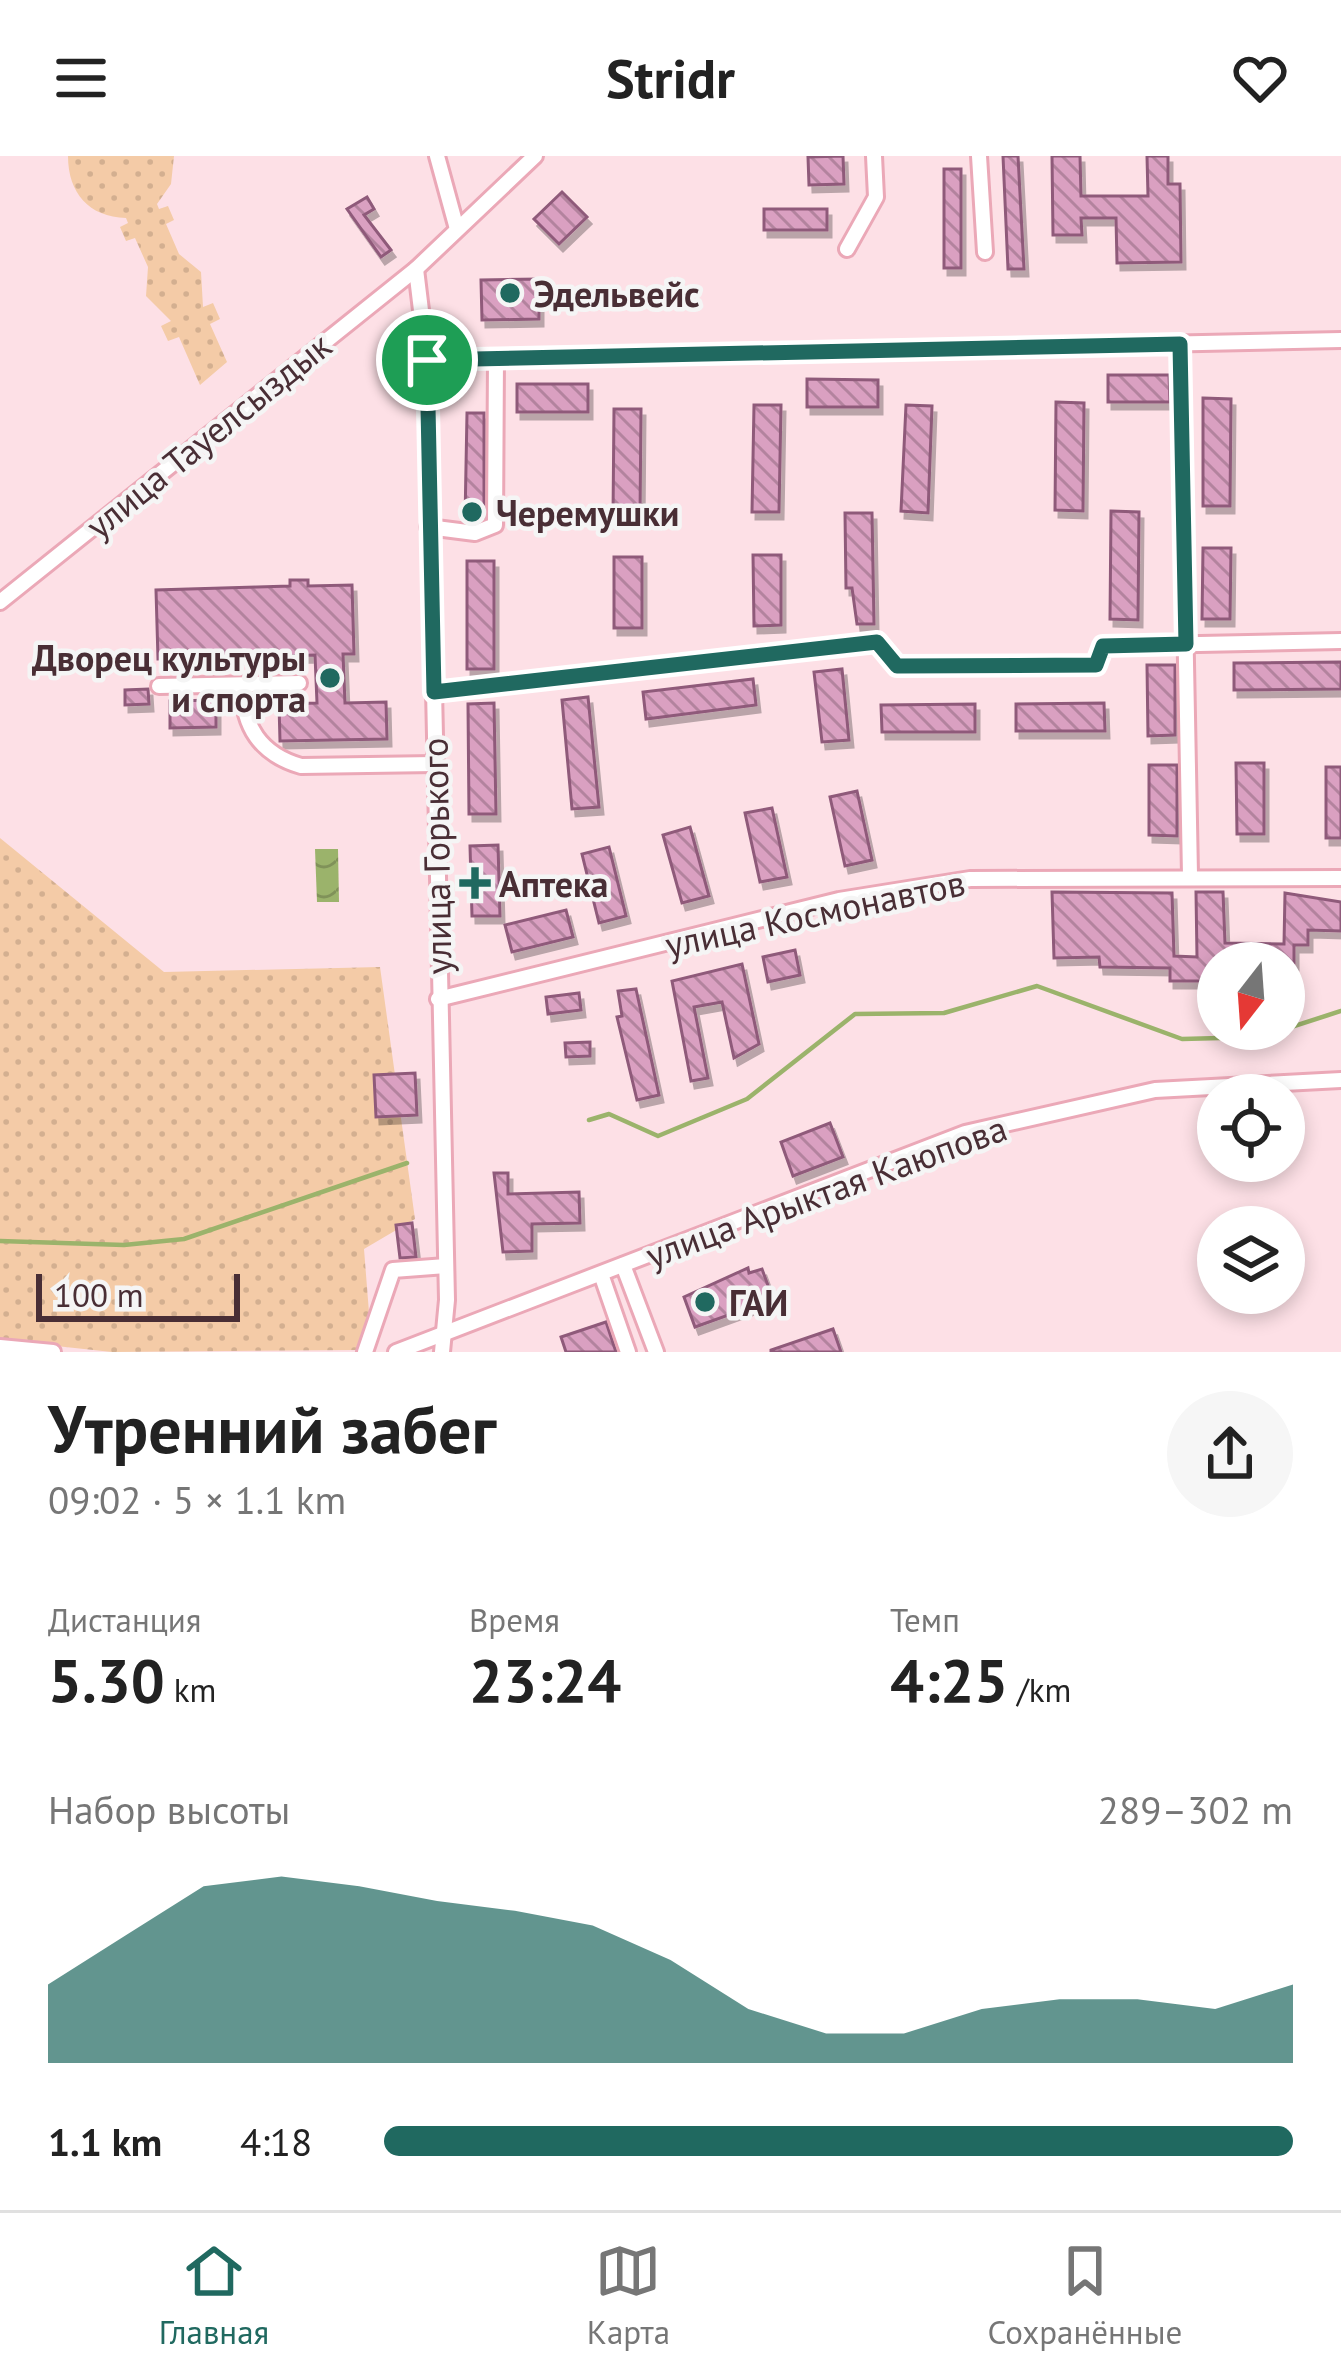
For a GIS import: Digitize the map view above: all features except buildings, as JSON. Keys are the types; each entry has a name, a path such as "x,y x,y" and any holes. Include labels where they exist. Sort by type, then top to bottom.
{"street":[{"path":"436,156 457,229"},
{"name":"улица Тауелсыздык","path":"0,602 416,269 535,156"},
{"path":"847,249 876,197 874,156"},
{"path":"979,156 985,252"},
{"name":"улица Горького","path":"416,269 427,360 446,1266 442,1352"},
{"path":"427,360 1341,340"},
{"path":"1180,344 1190,875"},
{"path":"428,526 475,533 495,525 496,358"},
{"path":"434,692 877,642 897,666 1096,665 1103,646 1341,641"},
{"path":"159,686 298,683"},
{"path":"242,685 243,713 254,735 283,761 301,766 435,764"},
{"name":"улица Космонавтов","path":"438,998 839,900 970,879 1341,878"},
{"name":"улица Арыктая Каюпова","path":"397,1352 965,1132 1155,1090 1341,1080"},
{"path":"623,1265 656,1352"},
{"path":"365,1352 393,1270 446,1266"},
{"path":"601,1274 628,1352"},
{"path":"1,1348 53,1352"}],"shaded area":[{"path":"68,156 174,156 171,184 157,204 159,209 168,206 174,220 166,224 179,254 201,272 203,307 213,303 220,319 210,324 227,362 200,385 179,337 168,341 161,326 171,321 146,296 148,267 135,238 126,241 120,227 128,223 126,218 101,213 83,200 72,181"},
{"path":"0,838 164,972 380,967 415,1219 364,1249 371,1338 362,1350 112,1352 0,1340"}],"water":[{"path":"315,849 338,849 339,902 317,902"}],"waterway":[{"path":"589,1120 609,1114 658,1136 747,1099 855,1014 944,1013 1037,986 1182,1039 1260,1037 1341,1011"},
{"path":"0,1241 124,1245 184,1239 407,1163"}],"place":[{"name":"Эдельвейс","path":"510,293"},
{"name":"Черемушки","path":"472,512"},
{"name":"Дворец культуры и спорта","path":"330,678"},
{"name":"Аптека","path":"475,883"},
{"name":"ГАИ","path":"705,1302"}],"route":[{"path":"1180,344 1186,644 1103,646 1096,665 897,666 877,642 434,692 427,360 1180,344"}]}
